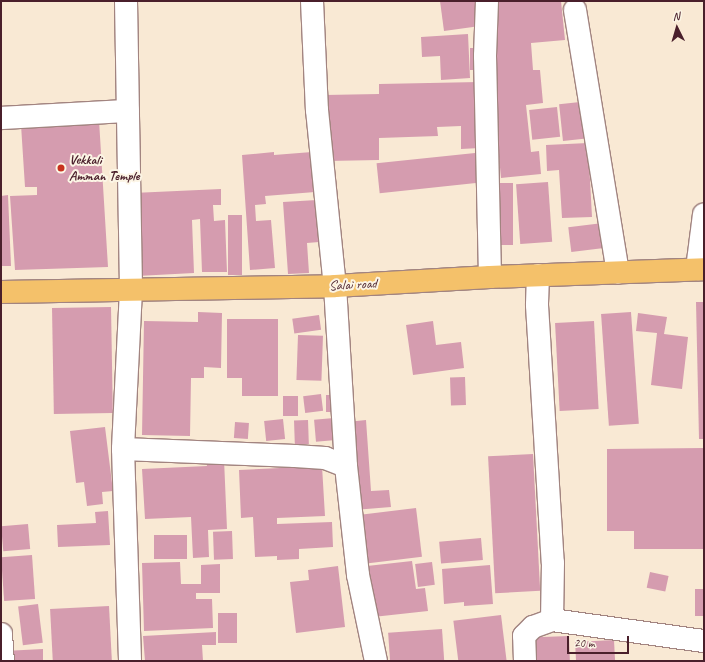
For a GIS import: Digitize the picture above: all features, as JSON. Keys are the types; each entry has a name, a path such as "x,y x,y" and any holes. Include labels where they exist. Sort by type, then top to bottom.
{"main road":[{"name":"Salai road","path":"1,292 335,286 490,277 701,269"}],"street":[{"path":"126,1 131,290 123,449 130,661"},
{"path":"312,1 317,110 335,286 346,466 358,575 376,661"},
{"path":"487,1 485,56 490,277"},
{"path":"575,10 618,272"},
{"path":"1,118 128,112"},
{"path":"701,269 704,214"},
{"path":"538,275 553,563 552,620"},
{"path":"123,449 325,458 346,466"},
{"path":"525,661 524,636 533,627 552,620 704,641"},
{"path":"1,634 2,661"}],"building":[{"path":"440,1 477,1 480,26 444,31"},
{"path":"490,1 561,1 565,40 531,43 533,70 540,70 543,103 526,105 531,152 539,151 541,174 501,178 487,27"},
{"path":"468,34 470,78 441,80 440,56 422,57 421,37"},
{"path":"470,48 478,48 478,70 470,70"},
{"path":"479,82 480,148 461,149 461,126 437,127 438,136 379,138 379,160 327,161 325,95 379,94 379,84"},
{"path":"580,102 584,139 563,141 559,104"},
{"path":"557,107 560,137 532,140 529,110"},
{"path":"99,120 108,267 15,270 10,196 37,195 37,187 25,187 21,125"},
{"path":"588,143 592,217 562,218 559,170 547,171 546,145"},
{"path":"274,152 274,155 312,152 315,192 265,196 266,204 255,205 256,221 271,220 275,268 250,270 242,155"},
{"path":"475,153 478,183 380,193 377,163"},
{"path":"548,182 552,242 520,244 516,184"},
{"path":"498,183 513,183 513,245 498,245"},
{"path":"221,189 221,205 213,205 214,221 225,220 227,272 202,272 200,219 192,220 194,273 137,276 133,193"},
{"path":"8,195 11,266 1,266 1,196"},
{"path":"317,200 319,242 307,243 309,273 288,274 283,202"},
{"path":"228,215 242,215 242,275 228,275"},
{"path":"603,223 606,248 571,252 568,227"},
{"path":"696,302 704,302 704,439 699,439"},
{"path":"111,307 113,413 54,414 52,308"},
{"path":"198,312 222,313 221,368 204,367 204,378 191,378 190,436 142,435 144,321 198,322"},
{"path":"631,312 639,424 609,426 601,314"},
{"path":"638,313 667,317 664,334 688,337 682,389 651,385 657,333 636,331"},
{"path":"319,315 321,330 294,334 292,319"},
{"path":"227,319 278,319 278,396 242,396 242,378 227,378"},
{"path":"433,321 436,345 461,342 464,368 413,375 406,325"},
{"path":"594,321 599,409 560,411 555,323"},
{"path":"298,335 323,336 321,381 296,380"},
{"path":"465,377 466,405 451,406 450,378"},
{"path":"321,394 323,411 305,413 303,396"},
{"path":"326,395 338,395 338,412 326,412"},
{"path":"283,396 298,396 298,416 283,416"},
{"path":"334,418 336,440 316,442 314,420"},
{"path":"283,419 285,439 266,441 264,421"},
{"path":"294,420 308,420 309,444 295,444"},
{"path":"366,420 371,491 389,490 391,507 354,510 347,422"},
{"path":"235,422 249,423 248,439 234,438"},
{"path":"105,427 113,491 102,492 103,504 87,506 84,482 76,483 70,431"},
{"path":"704,448 704,549 634,549 634,531 607,531 607,449"},
{"path":"533,454 540,591 495,593 488,456"},
{"path":"224,459 227,529 208,530 209,557 193,558 191,517 145,519 142,469 207,466 206,460"},
{"path":"322,466 325,516 277,518 277,524 332,522 333,547 299,549 299,559 277,560 277,556 255,557 253,517 241,518 239,470"},
{"path":"416,508 422,557 364,564 358,515"},
{"path":"108,511 110,545 58,547 57,525 96,523 95,512"},
{"path":"28,524 30,549 3,551 1,526"},
{"path":"232,531 233,559 214,560 213,532"},
{"path":"154,535 187,535 187,559 154,559"},
{"path":"481,538 483,560 441,564 439,542"},
{"path":"32,555 35,599 4,601 1,557"},
{"path":"412,561 416,589 425,588 428,611 373,617 367,566"},
{"path":"180,562 181,584 201,584 201,565 220,564 220,593 196,593 196,599 212,599 213,628 144,631 142,563"},
{"path":"432,562 435,585 418,587 415,564"},
{"path":"490,565 493,604 464,606 464,602 444,604 442,569"},
{"path":"338,566 345,627 296,633 290,582 309,580 308,570"},
{"path":"650,572 669,576 665,592 647,588"},
{"path":"695,589 704,589 704,616 695,616"},
{"path":"38,604 43,643 23,645 18,606"},
{"path":"109,606 112,661 53,661 50,609"},
{"path":"218,613 237,613 237,643 218,643"},
{"path":"501,615 507,661 458,661 453,621"},
{"path":"442,629 444,661 390,661 388,633"},
{"path":"216,632 216,645 202,645 203,661 145,661 143,636"},
{"path":"569,636 570,661 530,661 529,637"},
{"path":"614,640 615,661 576,661 575,642"},
{"path":"43,649 43,661 4,661 4,651"}],"place":[{"name":"Vekkali Amman Temple","path":"61,168"}]}
